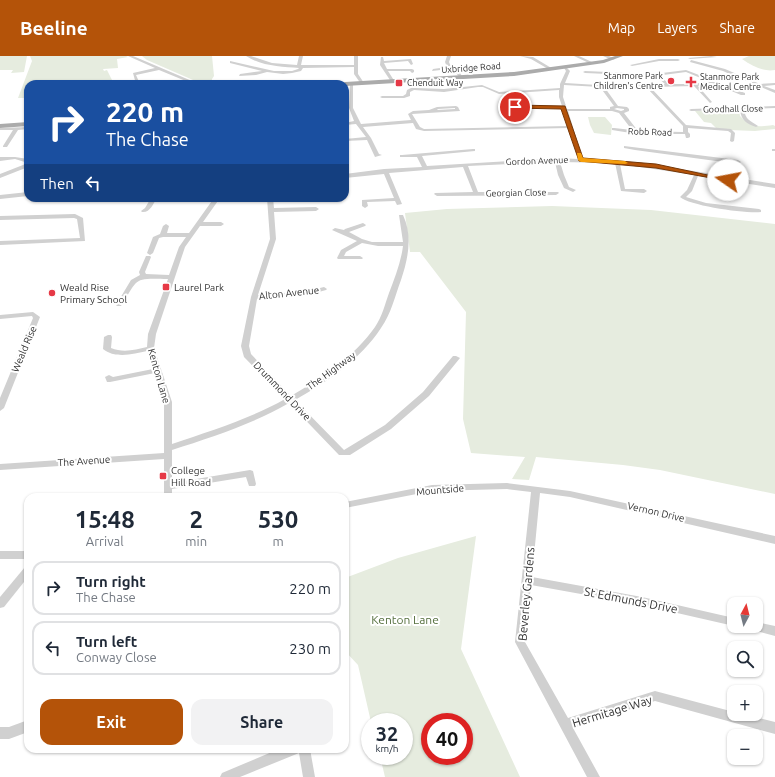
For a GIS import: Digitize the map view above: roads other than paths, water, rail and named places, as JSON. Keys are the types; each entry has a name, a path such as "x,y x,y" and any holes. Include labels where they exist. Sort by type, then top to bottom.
{"main road":[{"name":"Uxbridge Road","path":"349,84 462,78 551,70 592,64 620,56"},
{"path":"0,126 23,127"}],"street":[{"path":"130,56 187,80"},
{"path":"248,56 274,65 355,66"},
{"path":"231,62 267,71 296,72 300,70 302,56"},
{"path":"356,56 356,74 362,83"},
{"path":"386,56 382,58 382,65 387,70 393,82"},
{"path":"449,56 447,62 449,68"},
{"path":"522,56 532,58 551,70"},
{"path":"576,56 592,64"},
{"path":"605,56 613,59"},
{"path":"632,65 679,58 690,59 715,57"},
{"path":"679,58 685,64 690,59"},
{"path":"690,59 722,69 775,92"},
{"path":"382,62 410,60 411,64"},
{"path":"655,61 670,66"},
{"path":"707,64 714,63"},
{"path":"432,70 486,67"},
{"path":"617,67 626,73"},
{"path":"722,69 732,67"},
{"path":"566,68 568,71 561,89 564,109 581,160"},
{"path":"126,73 134,74 158,69"},
{"path":"454,69 462,78"},
{"path":"387,70 412,70 412,72"},
{"path":"240,75 256,74 267,71"},
{"path":"663,74 686,71 743,94"},
{"path":"586,72 626,73 658,76 668,86"},
{"path":"134,74 136,80"},
{"path":"562,84 616,87 626,89 631,88 632,86 695,85 739,76"},
{"path":"759,84 768,82 767,80"},
{"path":"410,81 413,89"},
{"path":"759,84 775,84"},
{"path":"695,85 710,102"},
{"path":"382,97 404,97 408,95 408,91 413,89 445,90 464,86 486,87 491,92 499,93 561,89"},
{"path":"648,86 685,126 729,130 733,133 732,141"},
{"path":"602,87 617,107"},
{"path":"349,98 351,108 359,124 369,138 378,156 380,156"},
{"path":"515,107 612,110 621,112 627,110 625,108 617,107 612,108 612,110"},
{"name":"Goodhall Close","path":"691,110 775,107"},
{"path":"430,111 437,108 456,108 458,110 413,112 410,114 418,128 424,130 569,127"},
{"path":"742,109 742,115 745,120 756,126"},
{"path":"621,112 637,133"},
{"path":"349,124 414,121"},
{"name":"Robb Road","path":"614,129 637,133 687,135 685,126"},
{"path":"0,130 23,127"},
{"path":"5,146 23,127"},
{"path":"349,140 369,138"},
{"path":"626,147 738,162"},
{"path":"402,156 473,150"},
{"path":"667,167 668,153"},
{"path":"15,158 24,155"},
{"path":"419,155 425,167"},
{"path":"0,159 15,158 24,160"},
{"path":"557,160 561,175 567,188 573,190"},
{"name":"Gordon Avenue","path":"349,175 425,167 581,160 667,167 728,180 775,186"},
{"path":"617,162 623,190 644,191"},
{"name":"Georgian Close","path":"465,165 476,194"},
{"path":"0,176 24,167"},
{"path":"365,206 364,201 398,202 384,171"},
{"path":"697,173 689,191 684,197 686,200 699,204 759,211"},
{"name":"Georgian Close","path":"437,194 556,193"},
{"path":"0,197 24,194"},
{"path":"144,211 151,202"},
{"name":"Kenton Lane","path":"168,493 168,402 150,348 152,334 182,247 214,202"},
{"name":"Drummond Drive","path":"270,202 273,239 254,297 245,346 247,355 342,453 347,453 388,427 426,394 456,358"},
{"path":"271,210 316,209"},
{"path":"0,218 75,216 80,218 83,240 0,243"},
{"name":"The Highway","path":"168,452 245,421 290,400 328,376 356,354 379,326 404,262 406,244 404,223 401,216"},
{"path":"199,224 221,224"},
{"path":"346,232 347,230 363,224"},
{"path":"163,235 166,226"},
{"path":"335,230 346,232 362,242 372,244 406,244"},
{"path":"143,276 142,272 156,238 163,235 190,235"},
{"path":"360,258 340,258 343,251 362,242"},
{"path":"119,305 133,281 143,276 172,277"},
{"name":"Alton Avenue","path":"254,297 308,293 324,289"},
{"name":"Weald Rise","path":"0,317 33,314 37,316 0,408"},
{"path":"108,337 107,349 114,353 126,353 150,348"},
{"path":"109,377 110,380 157,370"},
{"name":"The Avenue","path":"0,467 168,452"},
{"path":"167,487 250,473 252,484"},
{"name":"Mountside","path":"349,505 432,488 507,486 536,489"},
{"name":"Vernon Drive","path":"536,489 570,494 775,540"},
{"name":"Beverley Gardens","path":"536,489 520,642 594,777"},
{"path":"0,555 24,555"},
{"path":"0,604 24,575"},
{"name":"St Edmunds Drive","path":"527,580 642,601 727,620"},
{"path":"763,628 775,631"},
{"name":"Hermitage Way","path":"565,725 655,696 775,728"},
{"path":"0,733 9,733 24,727"},
{"path":"226,777 284,753"},
{"path":"305,753 309,777"}],"place":[{"name":"Stanmore Park Children's Centre","path":"671,81"},
{"name":"Stanmore Park Medical Centre","path":"691,82"},
{"name":"Chenduit Way","path":"399,83"},
{"name":"Laurel Park","path":"166,287"},
{"name":"Weald Rise Primary School","path":"52,293"},
{"name":"College Hill Road","path":"163,476"}]}
